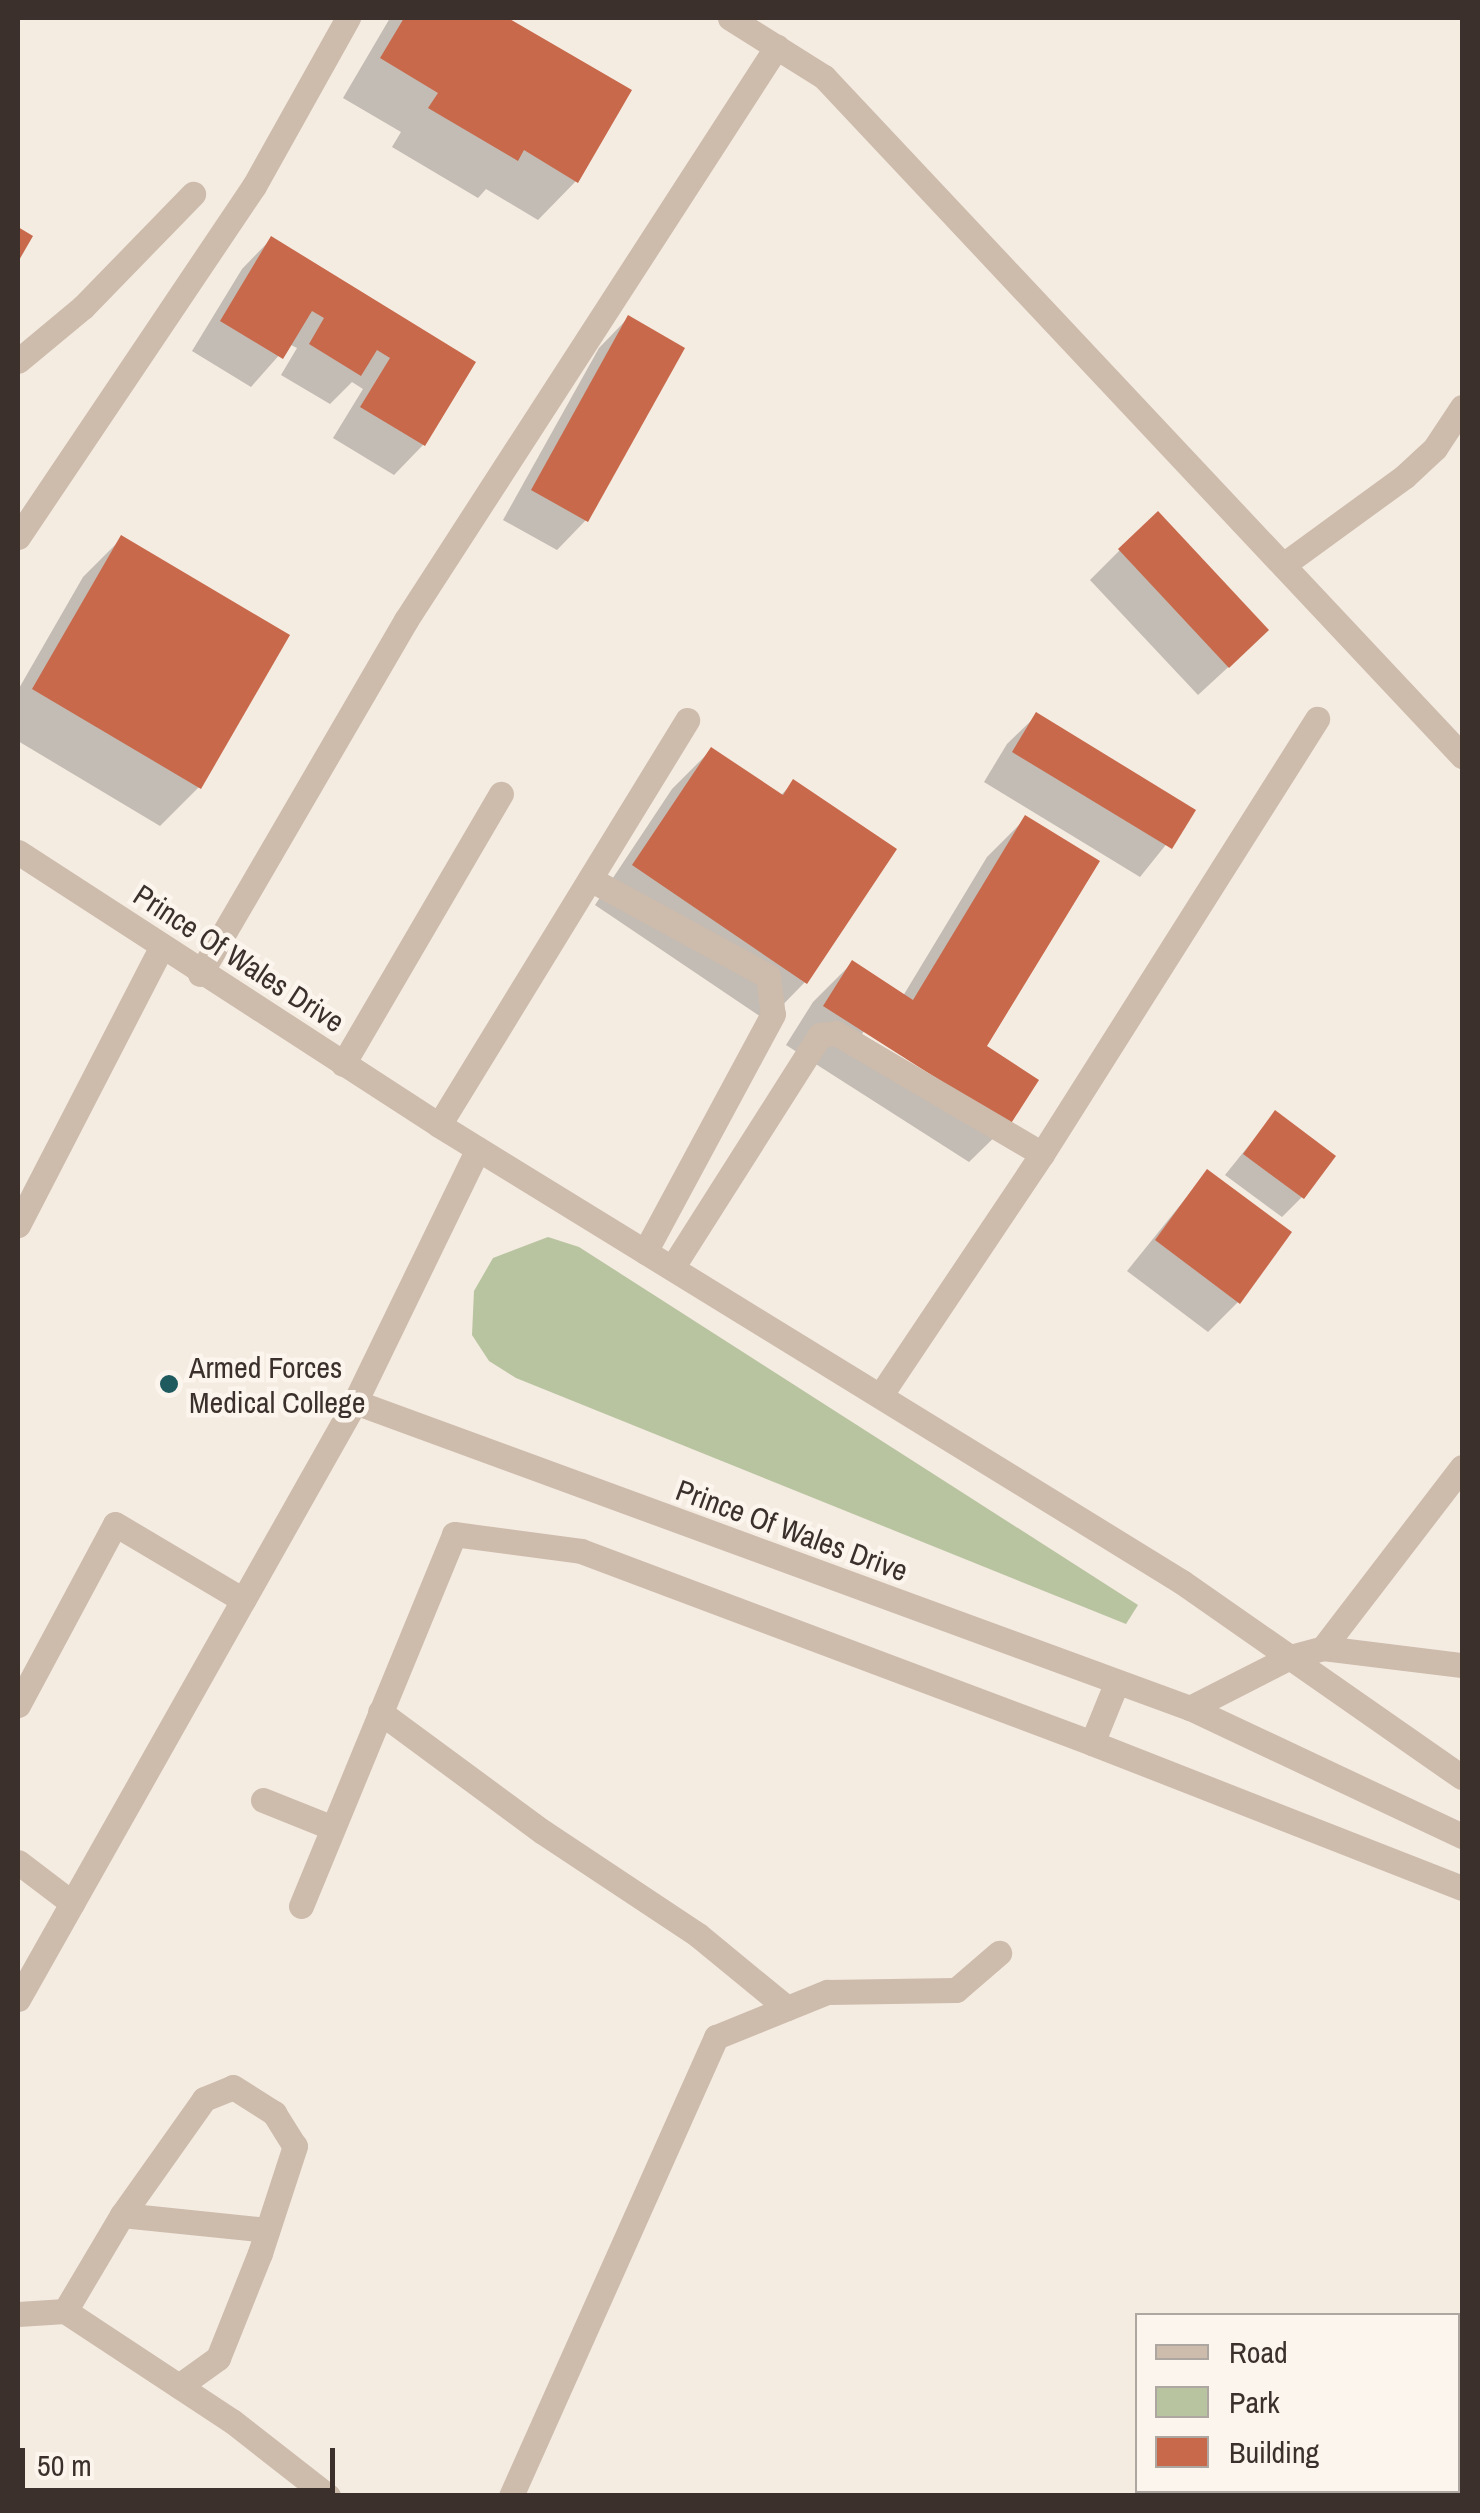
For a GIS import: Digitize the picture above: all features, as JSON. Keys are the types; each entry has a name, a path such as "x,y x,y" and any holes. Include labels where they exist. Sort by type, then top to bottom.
{"street":[{"path":"18,538 254,186 348,18"},
{"path":"730,18 824,77 1462,756"},
{"path":"200,974 406,620 777,46"},
{"path":"18,362 83,306 194,194"},
{"path":"1283,565 1405,476 1436,448 1462,407"},
{"path":"439,1125 687,720"},
{"path":"880,1396 1042,1154 1317,720"},
{"path":"342,1064 501,794"},
{"name":"Prince Of Wales Drive","path":"18,852 200,974 439,1125 1182,1582 1462,1776"},
{"path":"590,879 768,976 773,1014 645,1252"},
{"path":"18,1225 161,948"},
{"path":"672,1268 820,1035 836,1033 1042,1154"},
{"path":"18,1999 355,1402 478,1149"},
{"name":"Prince Of Wales Drive","path":"355,1402 1190,1708 1462,1836"},
{"path":"1323,1648 1462,1467"},
{"path":"18,1705 115,1524 243,1600"},
{"path":"301,1906 454,1534 581,1550 1462,1888"},
{"path":"1190,1708 1290,1657 1323,1648 1462,1665"},
{"path":"1092,1743 1116,1684"},
{"path":"380,1712 542,1832 698,1935 787,2008"},
{"path":"263,1800 333,1828"},
{"path":"18,1862 72,1903"},
{"path":"511,2496 716,2037 827,1992 956,1990 999,1954"},
{"path":"65,2311 122,2215 204,2100 232,2087 274,2113 295,2146 267,2230 218,2358 178,2386"},
{"path":"122,2215 267,2230"},
{"path":"18,2314 65,2311 178,2386 328,2496"}],"green space":[{"path":"548,1237 579,1247 1138,1605 1126,1624 516,1378 489,1361 472,1335 474,1291 493,1258"}],"building":[{"path":"404,18 508,18 632,90 578,183 524,150 518,161 428,108 438,93 380,58"},
{"path":"18,227 33,236 18,262"},
{"path":"271,236 476,362 425,446 360,407 390,358 377,350 361,376 309,344 324,318 312,311 283,359 220,321"},
{"path":"628,315 685,348 588,522 531,490"},
{"path":"1158,511 1269,630 1229,668 1118,549"},
{"path":"121,535 290,635 201,789 32,689"},
{"path":"1036,712 1196,810 1172,849 1012,752"},
{"path":"711,747 783,795 793,779 897,849 807,984 632,865"},
{"path":"1025,815 1100,861 987,1046 1039,1080 1010,1125 823,1006 852,960 913,1000"},
{"path":"1275,1110 1336,1156 1304,1199 1243,1154"},
{"path":"1207,1169 1292,1232 1240,1304 1155,1240"}],"place":[{"name":"Armed Forces Medical College","path":"169,1384"}]}
